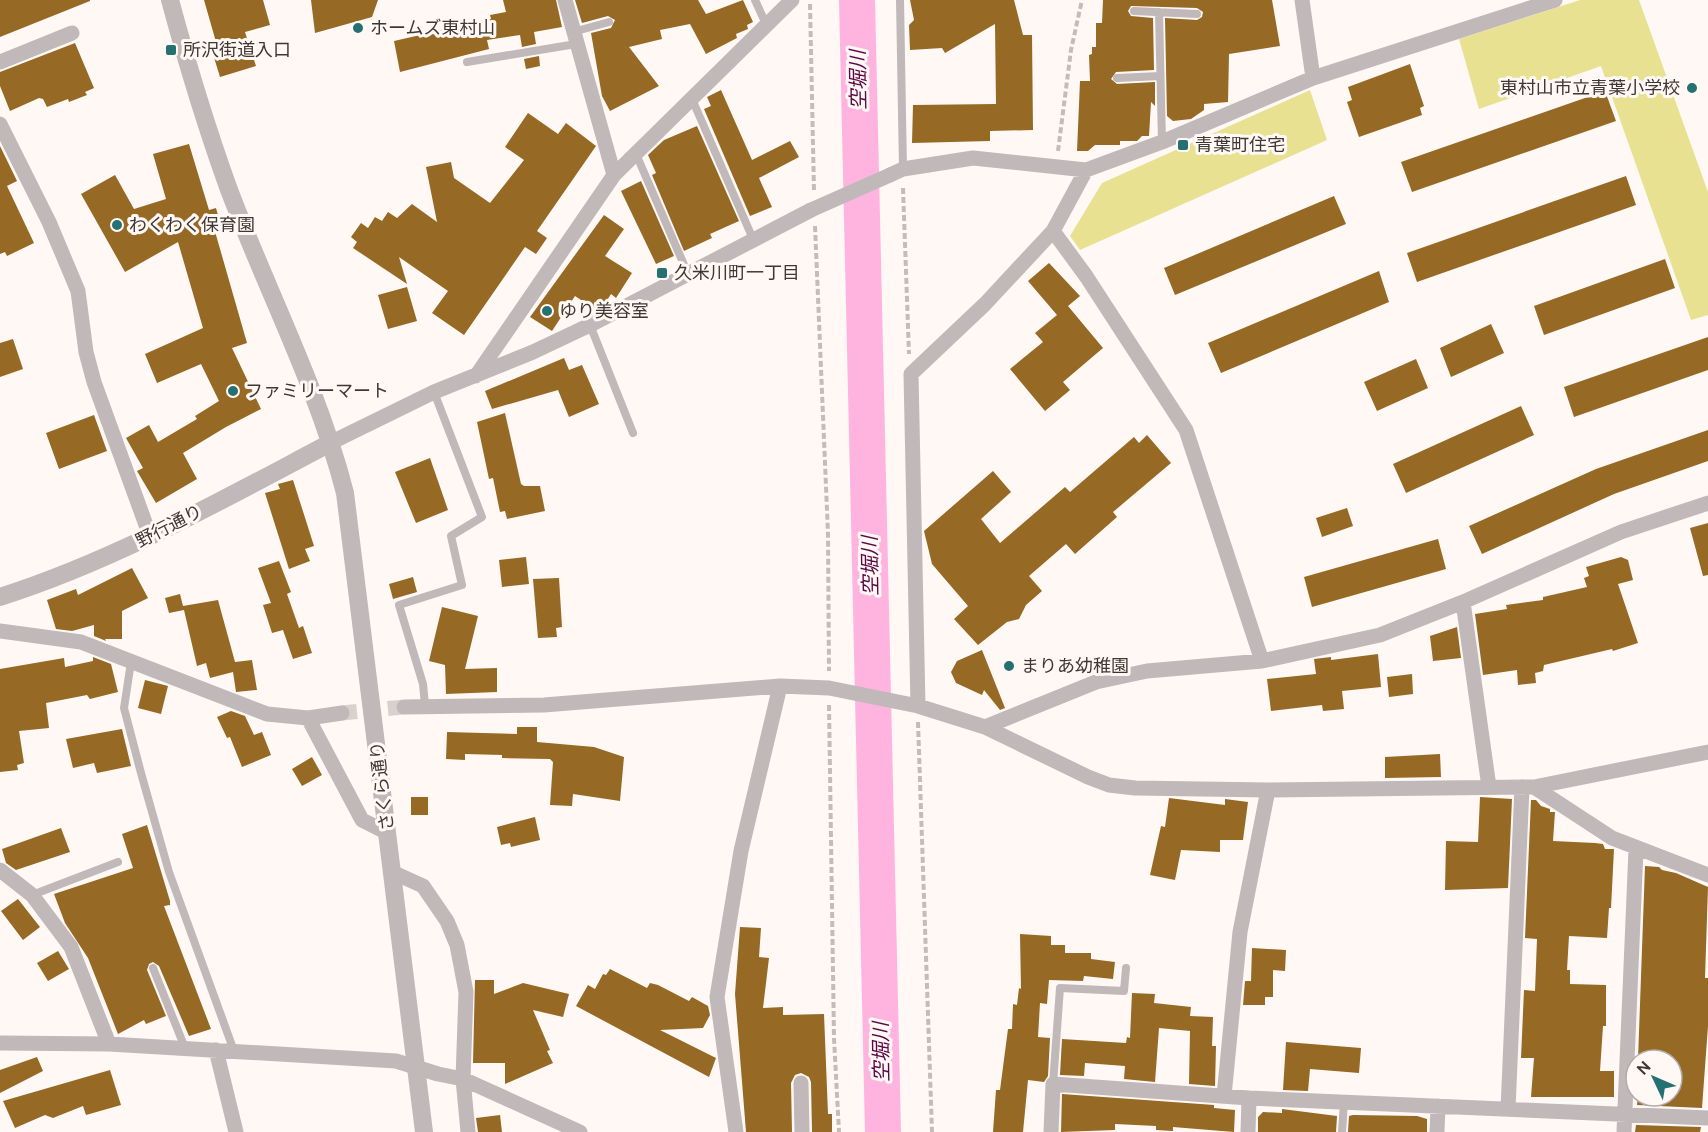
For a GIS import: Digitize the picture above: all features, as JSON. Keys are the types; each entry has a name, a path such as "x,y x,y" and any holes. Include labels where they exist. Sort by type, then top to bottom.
{"street":[{"name":"さくら通り","path":"170,0 183,49 228,185 332,442 345,493 424,1132"},
{"path":"565,0 614,175"},
{"path":"476,376 614,175 792,0"},
{"path":"1302,0 1313,78"},
{"path":"332,442 434,392 476,376 590,325 753,239 813,213 896,172 973,158 1086,170 1162,142 1313,78 1555,0"},
{"path":"0,62 72,33"},
{"path":"2,131 49,222 78,291 86,352 94,382 150,536"},
{"path":"915,706 911,374 985,304 1053,231 1086,170"},
{"path":"1053,231 1086,276 1186,430 1262,661"},
{"name":"野行通り","path":"0,597 59,578 150,536 332,442"},
{"path":"985,727 1096,682 1147,671 1262,661 1380,635 1463,602 1621,532 1708,503"},
{"path":"1463,602 1489,787"},
{"path":"0,631 81,642 267,714 308,718 342,714"},
{"path":"736,1132 717,998 741,851 780,686"},
{"path":"404,707 543,705 780,686 829,688 915,706 985,727 1088,777 1109,785 1136,788 1268,790 1528,787 1569,782 1708,752"},
{"path":"308,718 362,820 388,833"},
{"path":"1528,787 1612,838 1708,875"},
{"path":"1508,1109 1528,787"},
{"path":"1224,1096 1240,932 1268,790"},
{"path":"1624,1132 1636,849"},
{"path":"0,870 32,895 71,947 109,1044"},
{"path":"392,872 423,886 447,921 457,945 466,992 463,1079 468,1132"},
{"path":"0,1043 109,1044 396,1061 463,1079 580,1132"},
{"path":"216,1050 236,1132"},
{"path":"801,1083 802,1132"},
{"path":"1051,1132 1053,1084 1249,1098 1708,1118"},
{"path":"1248,1132 1249,1098"},
{"path":"1437,1132 1438,1106"}],"lane":[{"path":"755,0 766,24"},
{"path":"896,172 900,0"},
{"path":"1134,11 1197,14"},
{"path":"1159,12 1162,142"},
{"path":"467,62 575,38 609,22"},
{"path":"1117,78 1160,75"},
{"path":"692,99 753,239"},
{"path":"635,154 688,274"},
{"path":"590,325 633,433"},
{"path":"425,705 423,684 399,605 462,585 451,536 482,517 434,392"},
{"path":"131,662 124,708 141,773 169,872 234,1051"},
{"path":"32,895 118,862"},
{"path":"153,968 185,1048"},
{"path":"1053,1084 1060,988 1124,991 1126,968"},
{"path":"1342,1132 1344,1102"}],"path":[{"path":"810,0 814,193"},
{"path":"1056,166 1071,50 1082,0"},
{"path":"896,172 908,339"},
{"path":"813,213 828,534 838,1132"},
{"path":"915,706 932,1132"}],"shaded area":[{"path":"1580,0 1639,0 1708,192 1708,315 1691,320 1601,66 1479,109 1459,39"},
{"path":"1310,90 1327,140 1080,250 1070,236 1102,183"}],"building":[{"path":"0,0 90,0 90,1 0,37"},
{"path":"204,0 263,0 270,25 245,32 256,66 220,77 212,51 218,49"},
{"path":"311,0 378,0 372,17 315,33"},
{"path":"503,0 556,0 562,27 534,32 536,44 522,47 520,35 487,40 489,49 400,72 394,41 491,19 490,15 506,12"},
{"path":"575,0 698,0 706,14 743,0 753,22 747,25 748,29 736,34 737,38 706,54 690,24 660,30 662,39 629,47 659,86 610,111 602,96 591,33 611,28 615,20 608,16 582,23"},
{"path":"910,0 1014,0 1023,35 1032,35 1033,130 990,131 990,141 912,143 913,105 996,104 995,24 945,53 942,48 910,50 909,25 914,20"},
{"path":"1103,0 1272,0 1280,46 1229,54 1228,102 1204,104 1204,110 1191,119 1173,121 1167,116 1165,18 1197,20 1202,17 1203,12 1197,8 1131,6 1128,11 1131,16 1153,18 1154,70 1116,72 1111,79 1117,84 1155,82 1155,106 1151,102 1149,136 1142,136 1137,141 1120,141 1120,145 1095,145 1088,151 1077,151 1080,81 1090,81 1089,55 1092,54 1092,47 1096,47 1096,23 1102,23"},
{"path":"75,43 94,88 85,92 87,95 69,102 68,99 47,107 43,99 39,98 10,111 0,86 0,72"},
{"path":"539,56 540,66 526,69 524,59"},
{"path":"1410,64 1424,106 1420,108 1422,115 1359,137 1347,102 1352,100 1348,87"},
{"path":"721,90 752,160 790,141 799,157 759,178 772,207 750,216 704,109 711,106 707,97"},
{"path":"1605,91 1616,121 1412,192 1401,162"},
{"path":"528,113 558,134 566,123 596,146 537,231 547,238 536,254 525,247 464,335 432,313 448,291 399,257 407,284 353,248 357,242 351,237 361,223 368,228 375,217 382,221 388,212 397,218 412,204 437,222 426,167 451,162 454,178 490,203 524,160 505,147"},
{"path":"697,126 739,221 710,234 712,238 684,251 652,175 656,173 648,155 664,140"},
{"path":"189,144 209,210 216,208 221,226 214,228 247,343 232,348 261,409 183,453 197,479 156,503 137,471 143,468 126,438 149,425 158,442 197,419 195,416 219,401 201,364 157,383 145,354 203,328 178,242 125,272 81,194 115,175 134,209 166,199 153,154"},
{"path":"0,146 17,181 7,186 34,243 7,256 5,252 0,254"},
{"path":"1626,176 1636,205 1417,282 1407,253"},
{"path":"641,181 674,256 656,264 621,191"},
{"path":"1334,196 1346,224 1175,295 1164,268"},
{"path":"604,215 624,229 605,256 632,273 616,298 611,294 604,305 596,310 575,296 552,331 530,317"},
{"path":"1665,259 1675,288 1544,335 1534,306"},
{"path":"1049,263 1080,296 1068,306 1103,348 1063,382 1070,390 1045,411 1010,369 1043,342 1035,333 1057,315 1028,281"},
{"path":"1379,271 1389,302 1221,373 1208,343"},
{"path":"407,287 417,321 388,329 378,295"},
{"path":"1491,324 1504,353 1451,377 1440,348"},
{"path":"1708,337 1708,370 1574,417 1564,387"},
{"path":"13,339 23,369 0,377 0,343"},
{"path":"564,358 569,370 582,365 599,404 569,417 558,390 492,409 485,391"},
{"path":"1416,359 1428,388 1377,411 1364,382"},
{"path":"1521,406 1534,435 1406,493 1393,464"},
{"path":"505,413 521,484 540,486 545,511 507,519 505,511 500,512 493,478 489,479 477,422"},
{"path":"94,415 107,451 59,469 46,433"},
{"path":"1708,430 1708,461 1614,494 1482,554 1469,526 1596,469"},
{"path":"1147,435 1171,463 1113,512 1117,517 1075,554 1066,544 1029,576 1042,591 1026,605 1019,619 1007,622 978,645 954,619 968,606 932,564 924,531 993,471 1011,492 981,519 1000,543 1065,487 1070,492 1134,437 1139,443"},
{"path":"430,458 448,510 416,523 395,472"},
{"path":"293,480 314,546 305,549 310,561 289,569 265,493 280,489 278,484"},
{"path":"1347,508 1353,526 1322,537 1316,518"},
{"path":"1708,523 1708,575 1703,576 1690,528"},
{"path":"1438,539 1446,569 1312,607 1304,577"},
{"path":"526,557 529,584 502,587 499,560"},
{"path":"1621,557 1628,560 1633,580 1618,584 1638,643 1613,651 1612,649 1544,665 1543,671 1535,673 1536,683 1518,685 1517,670 1483,675 1475,614 1507,609 1506,605 1543,600 1543,597 1587,587 1584,578 1589,576 1586,567"},
{"path":"279,561 291,592 287,594 299,628 303,626 312,653 293,659 283,630 272,633 263,605 271,603 258,568"},
{"path":"132,568 148,598 122,611 122,639 105,639 106,641 94,636 94,625 72,631 56,629 47,600 76,589 78,595"},
{"path":"413,577 417,592 393,599 389,584"},
{"path":"559,578 562,627 556,628 557,637 538,638 533,579"},
{"path":"180,594 183,606 218,600 235,662 252,660 257,690 236,692 233,672 210,678 206,663 197,666 184,610 169,613 165,598"},
{"path":"442,607 478,616 465,669 497,668 497,692 446,694 445,665 429,661"},
{"path":"1457,627 1461,658 1433,661 1430,636"},
{"path":"982,650 1005,708 1000,710 984,690 982,695 956,683 951,672 957,661"},
{"path":"1378,654 1381,687 1342,691 1344,709 1323,711 1322,705 1271,711 1267,679 1316,674 1314,659 1331,657 1331,660"},
{"path":"93,657 111,664 118,692 90,699 87,695 46,703 49,728 19,731 24,763 17,765 18,770 0,772 0,669 64,658 65,667 93,661"},
{"path":"1412,674 1413,694 1389,697 1387,677"},
{"path":"145,680 168,686 161,714 138,708"},
{"path":"231,711 245,716 254,735 262,732 271,755 242,767 230,737 227,738 217,717"},
{"path":"517,727 537,727 537,742 594,747 624,757 620,801 573,794 572,806 550,805 553,762 550,759 502,758 502,755 465,754 465,760 446,759 447,732 517,734"},
{"path":"122,729 131,766 97,773 94,763 73,768 66,739"},
{"path":"1440,754 1441,777 1385,778 1385,757"},
{"path":"312,757 322,775 302,786 292,769"},
{"path":"411,797 428,797 428,815 411,815"},
{"path":"1480,797 1512,799 1508,888 1445,890 1446,841 1478,842"},
{"path":"1169,798 1225,805 1225,799 1248,802 1243,840 1220,840 1220,852 1181,850 1175,880 1150,875 1161,826 1165,827"},
{"path":"1531,800 1536,800 1541,806 1550,809 1550,812 1555,812 1553,841 1603,844 1605,849 1614,849 1607,938 1569,936 1567,970 1570,970 1570,984 1606,985 1606,1026 1603,1026 1600,1071 1614,1071 1614,1097 1531,1097 1534,1058 1521,1058 1524,990 1535,991 1537,939 1525,938"},
{"path":"535,817 540,840 511,847 510,843 501,845 497,827"},
{"path":"147,825 170,901 170,905 164,906 211,1029 189,1036 159,966 153,962 149,964 147,970 166,1016 146,1024 144,1020 118,1034 88,958 65,923 54,894 133,868 122,834"},
{"path":"61,828 70,852 16,870 6,863 2,849"},
{"path":"1645,866 1659,867 1708,887 1705,978 1708,978 1708,1026 1702,1108 1684,1107 1684,1048 1638,1048"},
{"path":"18,899 40,927 23,940 1,911"},
{"path":"740,927 761,928 759,957 769,958 763,1008 783,1007 783,1015 824,1014 828,1114 832,1114 832,1132 812,1132 811,1082 809,1077 801,1073 795,1075 791,1083 792,1132 746,1132 735,994"},
{"path":"1020,934 1051,936 1051,945 1065,945 1065,953 1091,953 1091,959 1115,962 1113,979 1084,976 1083,981 1049,980 1047,1004 1040,1003 1038,1037 1050,1038 1048,1076 1044,1082 1028,1080 1023,1132 993,1132 996,1090 1000,1090 1008,1029 1012,1029 1013,1004 1017,1005 1019,988 1021,989"},
{"path":"1252,948 1286,950 1285,971 1273,970 1273,997 1265,997 1265,1005 1243,1005 1245,981 1251,981"},
{"path":"58,951 69,969 48,981 37,963"},
{"path":"610,969 647,988 650,983 658,985 689,1001 692,997 708,1006 710,1015 703,1028 660,1030 716,1058 709,1077 576,1006 588,985 595,989 603,974 606,975"},
{"path":"475,980 494,980 494,994 523,983 569,994 563,1017 533,1010 553,1063 505,1084 505,1063 473,1063"},
{"path":"1132,993 1155,994 1154,1003 1191,1007 1190,1016 1213,1017 1212,1046 1216,1046 1215,1086 1189,1084 1190,1031 1159,1028 1155,1082 1124,1079 1125,1066 1085,1063 1084,1076 1060,1075 1062,1039 1126,1043 1127,1037 1130,1038"},
{"path":"1286,1042 1361,1048 1359,1073 1310,1069 1308,1091 1283,1090"},
{"path":"37,1057 43,1071 0,1093 0,1070"},
{"path":"110,1070 121,1105 86,1115 83,1106 53,1118 45,1115 15,1128 3,1101"},
{"path":"1062,1094 1214,1105 1214,1108 1235,1110 1234,1132 1173,1127 1173,1131 1156,1130 1156,1126 1115,1124 1115,1130 1061,1132"},
{"path":"1282,1109 1337,1116 1336,1132 1258,1132 1258,1117 1263,1112 1282,1113"},
{"path":"500,1115 502,1132 478,1132 476,1118"},
{"path":"1349,1116 1417,1116 1427,1119 1427,1132 1348,1132"},
{"path":"1636,1125 1701,1127 1700,1132 1635,1132"}],"waterway":[{"name":"空堀川","path":"857,0 883,1132"}],"tunnel":[{"path":"342,713 404,707"}],"place":[{"name":"ホームズ東村山","path":"358,28"},
{"name":"所沢街道入口","path":"171,50"},
{"name":"東村山市立青葉小学校","path":"1692,88"},
{"name":"青葉町住宅","path":"1183,145"},
{"name":"わくわく保育園","path":"117,225"},
{"name":"久米川町一丁目","path":"662,273"},
{"name":"ゆり美容室","path":"547,311"},
{"name":"ファミリーマート","path":"233,391"},
{"name":"まりあ幼稚園","path":"1009,666"}]}
